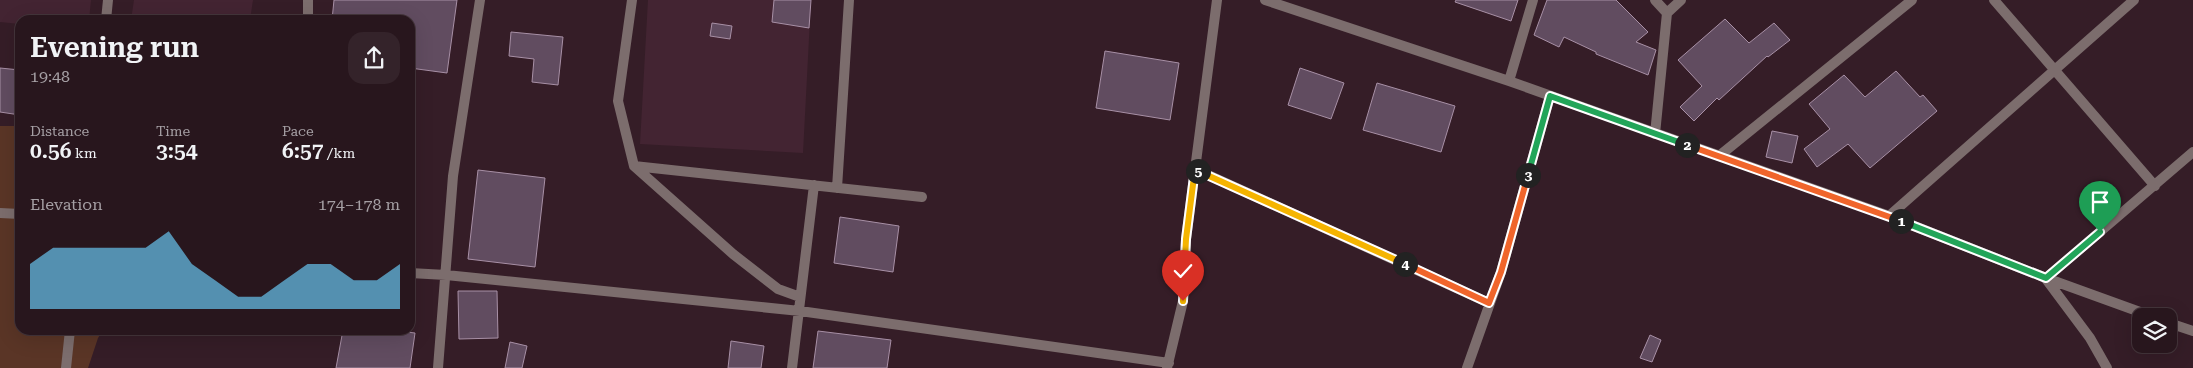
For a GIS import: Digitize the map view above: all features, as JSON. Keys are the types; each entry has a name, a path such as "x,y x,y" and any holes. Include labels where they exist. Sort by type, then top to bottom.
{"street":[{"path":"106,15 108,0"},
{"path":"308,0 308,15"},
{"path":"438,368 453,176 480,0"},
{"path":"632,0 618,101 634,166 733,254 778,289 800,297"},
{"path":"837,188 849,0"},
{"path":"415,273 446,274 800,311 1168,366 1183,301 1186,239 1217,0"},
{"path":"1265,0 1509,81 1890,216 2046,278 2132,309"},
{"path":"1509,81 1533,0"},
{"path":"1655,0 1667,13"},
{"path":"1655,134 1667,13 1681,0"},
{"path":"1719,156 1912,0"},
{"path":"1994,0 2056,69 2155,186"},
{"path":"1890,216 2134,0"},
{"path":"1467,368 1501,272 1550,96"},
{"path":"2046,278 2193,152"},
{"path":"634,166 922,197"},
{"path":"1195,169 1489,303"},
{"path":"792,368 814,185"},
{"path":"0,213 15,214"},
{"path":"2046,278 2090,338 2106,368"},
{"path":"2177,326 2193,331"},
{"path":"66,368 69,335"}],"shaded area":[{"path":"0,0 91,0 90,15 15,15 15,24 0,22"},
{"path":"134,0 253,0 251,15 132,15"},
{"path":"648,0 811,0 803,153 640,144"},
{"path":"0,126 15,126 15,335 100,335 88,368 0,368"}],"building":[{"path":"334,0 457,0 447,73 415,69 415,15 332,15"},
{"path":"774,0 811,0 809,28 772,22"},
{"path":"1456,0 1518,0 1511,21 1455,2"},
{"path":"1547,0 1616,0 1648,32 1636,42 1656,50 1648,75 1596,54 1596,52 1564,37 1559,47 1534,35"},
{"path":"1725,19 1749,43 1774,23 1790,40 1767,56 1719,100 1717,98 1694,121 1680,107 1702,86 1678,60"},
{"path":"712,23 732,26 730,39 710,36"},
{"path":"511,32 563,37 558,85 532,82 534,59 509,56"},
{"path":"1105,51 1179,63 1170,120 1096,108"},
{"path":"0,68 15,70 15,114 0,112"},
{"path":"1300,68 1344,83 1331,119 1288,105"},
{"path":"1896,71 1920,97 1923,95 1937,111 1870,168 1848,144 1817,167 1804,149 1830,129 1809,104 1844,75 1865,97"},
{"path":"1377,83 1455,106 1441,152 1363,130"},
{"path":"1772,131 1798,136 1792,163 1766,157"},
{"path":"478,170 545,178 535,267 468,259"},
{"path":"840,217 899,226 893,272 834,263"},
{"path":"458,291 497,291 498,338 459,339"},
{"path":"818,331 891,340 887,368 813,368"},
{"path":"342,335 415,335 410,368 336,368"},
{"path":"1650,335 1661,340 1652,362 1640,358"},
{"path":"731,341 764,346 761,368 728,368"},
{"path":"510,342 527,346 522,368 505,368"}],"route":[{"path":"1183,301 1186,239 1195,169 1360,242 1489,303 1501,272 1550,96 1890,216 2046,278 2100,232"}]}
